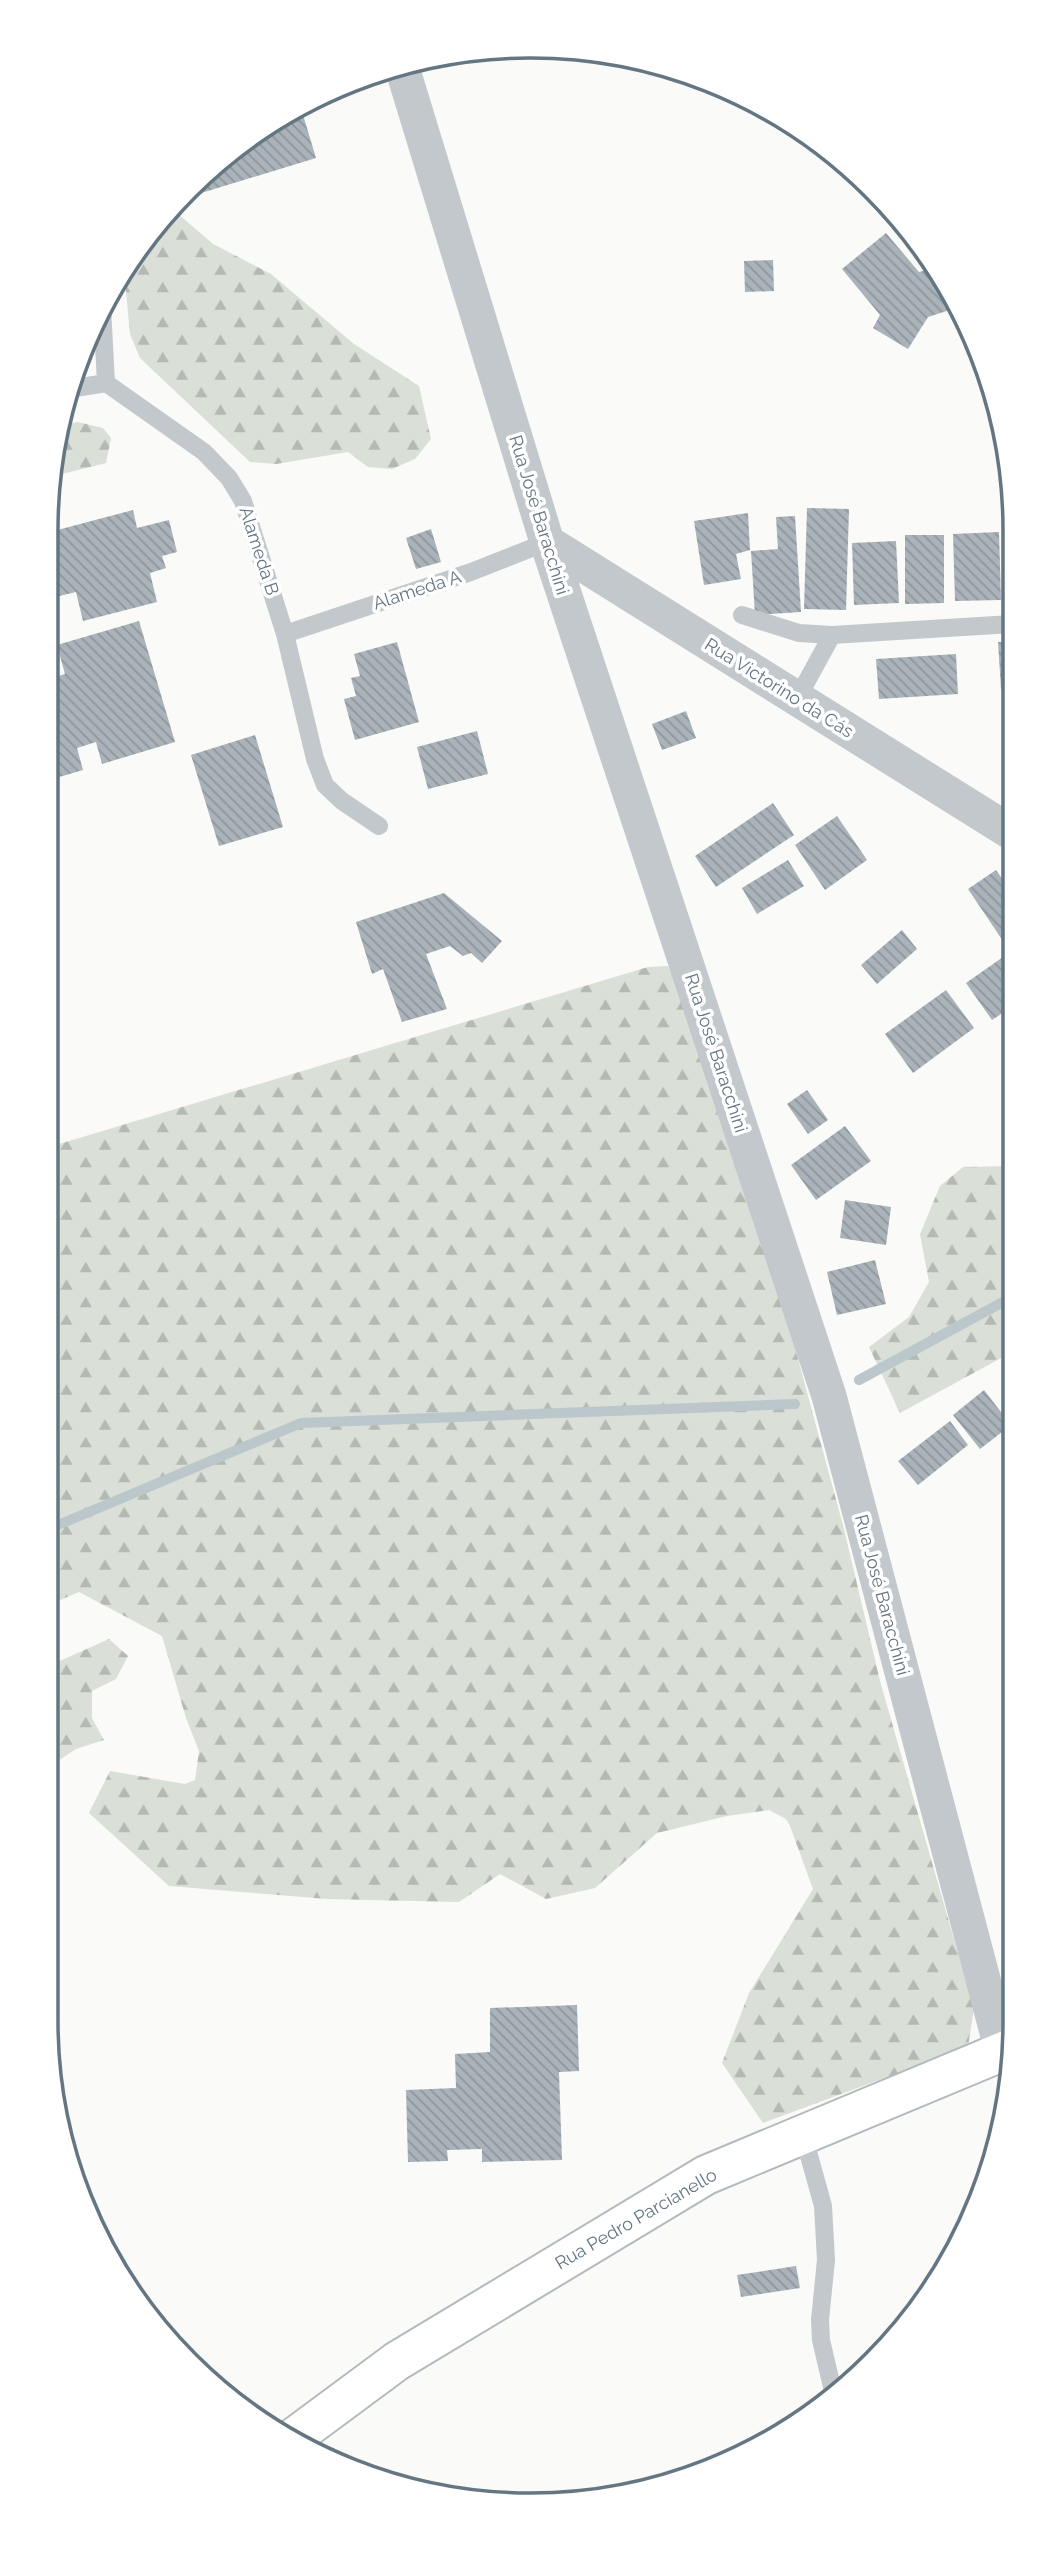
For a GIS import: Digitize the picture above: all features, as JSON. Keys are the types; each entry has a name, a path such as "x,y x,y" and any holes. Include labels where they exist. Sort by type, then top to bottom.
{"street":[{"name":"Rua José Baracchini","path":"404,75 547,542 829,1396 1003,2034"},
{"name":"Rua Victorino da Cás","path":"547,542 1003,827"},
{"name":"Rua Pedro Parcianello","path":"303,2434 397,2361 706,2175 1002,2052"}],"lane":[{"path":"80,387 106,383 103,329"},
{"name":"Alameda B","path":"106,383 204,452 229,478 243,501 285,634 315,759 325,785 342,801 379,826"},
{"name":"Alameda A","path":"285,634 471,572 547,542"},
{"path":"742,615 799,633 832,635 1003,625"},
{"path":"797,699 832,635"},
{"path":"803,2134 823,2206 826,2260 820,2320 821,2340 832,2385"}],"green space":[{"path":"179,215 213,244 271,274 354,344 419,386 431,439 415,459 392,469 368,467 348,452 276,464 250,462 140,358 130,334 126,287 155,243"},
{"path":"78,422 103,428 111,438 106,463 62,474 70,424"},
{"path":"668,966 694,1013 774,1270 844,1529 880,1681 974,2009 968,2047 763,2123 722,2063 749,1993 813,1889 786,1819 769,1810 727,1816 657,1833 595,1888 546,1899 500,1874 459,1902 327,1899 169,1886 89,1813 110,1771 185,1784 195,1780 199,1751 186,1718 162,1636 79,1592 58,1601 58,1144 648,967"},
{"path":"1003,1166 1003,1357 900,1413 869,1347 909,1317 929,1282 920,1234 940,1186 963,1167"},
{"path":"109,1639 128,1656 116,1679 92,1691 92,1718 104,1740 76,1749 58,1761 58,1662"}],"building":[{"path":"303,116 316,158 198,194 243,155"},
{"path":"886,233 919,272 925,270 949,310 928,317 908,349 873,328 880,315 842,269"},
{"path":"773,260 774,291 745,292 744,261"},
{"path":"807,508 849,509 846,610 804,609"},
{"path":"133,510 137,528 169,520 177,552 162,556 166,568 150,573 157,602 83,621 76,592 58,596 58,530"},
{"path":"748,513 750,550 736,554 741,579 704,585 694,521"},
{"path":"795,516 801,612 755,615 751,551 778,549 776,517"},
{"path":"431,529 441,562 416,569 406,538"},
{"path":"999,532 1001,600 955,601 953,534"},
{"path":"905,535 944,535 944,603 905,604"},
{"path":"896,541 899,603 854,605 852,543"},
{"path":"139,621 175,742 102,764 96,742 77,748 83,770 58,777 58,676 65,674 58,645"},
{"path":"397,642 419,722 355,740 344,699 356,696 351,678 360,676 354,654"},
{"path":"998,642 1003,642 1001,689"},
{"path":"956,654 958,694 879,699 876,659"},
{"path":"686,711 696,738 662,750 652,724"},
{"path":"477,731 488,774 428,789 417,747"},
{"path":"255,735 283,827 219,846 191,755"},
{"path":"773,803 794,835 716,887 695,856"},
{"path":"837,816 867,860 825,890 795,845"},
{"path":"788,860 804,886 757,914 742,888"},
{"path":"996,870 1003,880 1003,941 968,889"},
{"path":"444,893 502,941 482,963 471,953 463,956 450,946 426,954 447,1009 402,1022 383,969 372,974 356,922"},
{"path":"902,930 917,949 877,984 861,965"},
{"path":"1003,957 1003,1013 992,1020 966,983"},
{"path":"946,990 974,1028 913,1073 885,1034"},
{"path":"807,1090 828,1120 808,1134 787,1104"},
{"path":"845,1126 871,1161 816,1200 791,1165"},
{"path":"845,1200 891,1207 886,1245 840,1238"},
{"path":"875,1260 886,1304 837,1315 827,1272"},
{"path":"984,1390 1003,1415 1003,1431 980,1449 953,1415"},
{"path":"950,1421 968,1445 918,1485 898,1461"},
{"path":"577,2005 579,2071 559,2072 562,2160 482,2162 482,2149 447,2150 448,2161 408,2162 406,2090 456,2088 455,2054 490,2052 490,2008"},
{"path":"796,2266 800,2288 741,2297 737,2275"}],"waterway":[{"path":"859,1380 1003,1302"},
{"path":"58,1525 301,1423 795,1404"}]}
